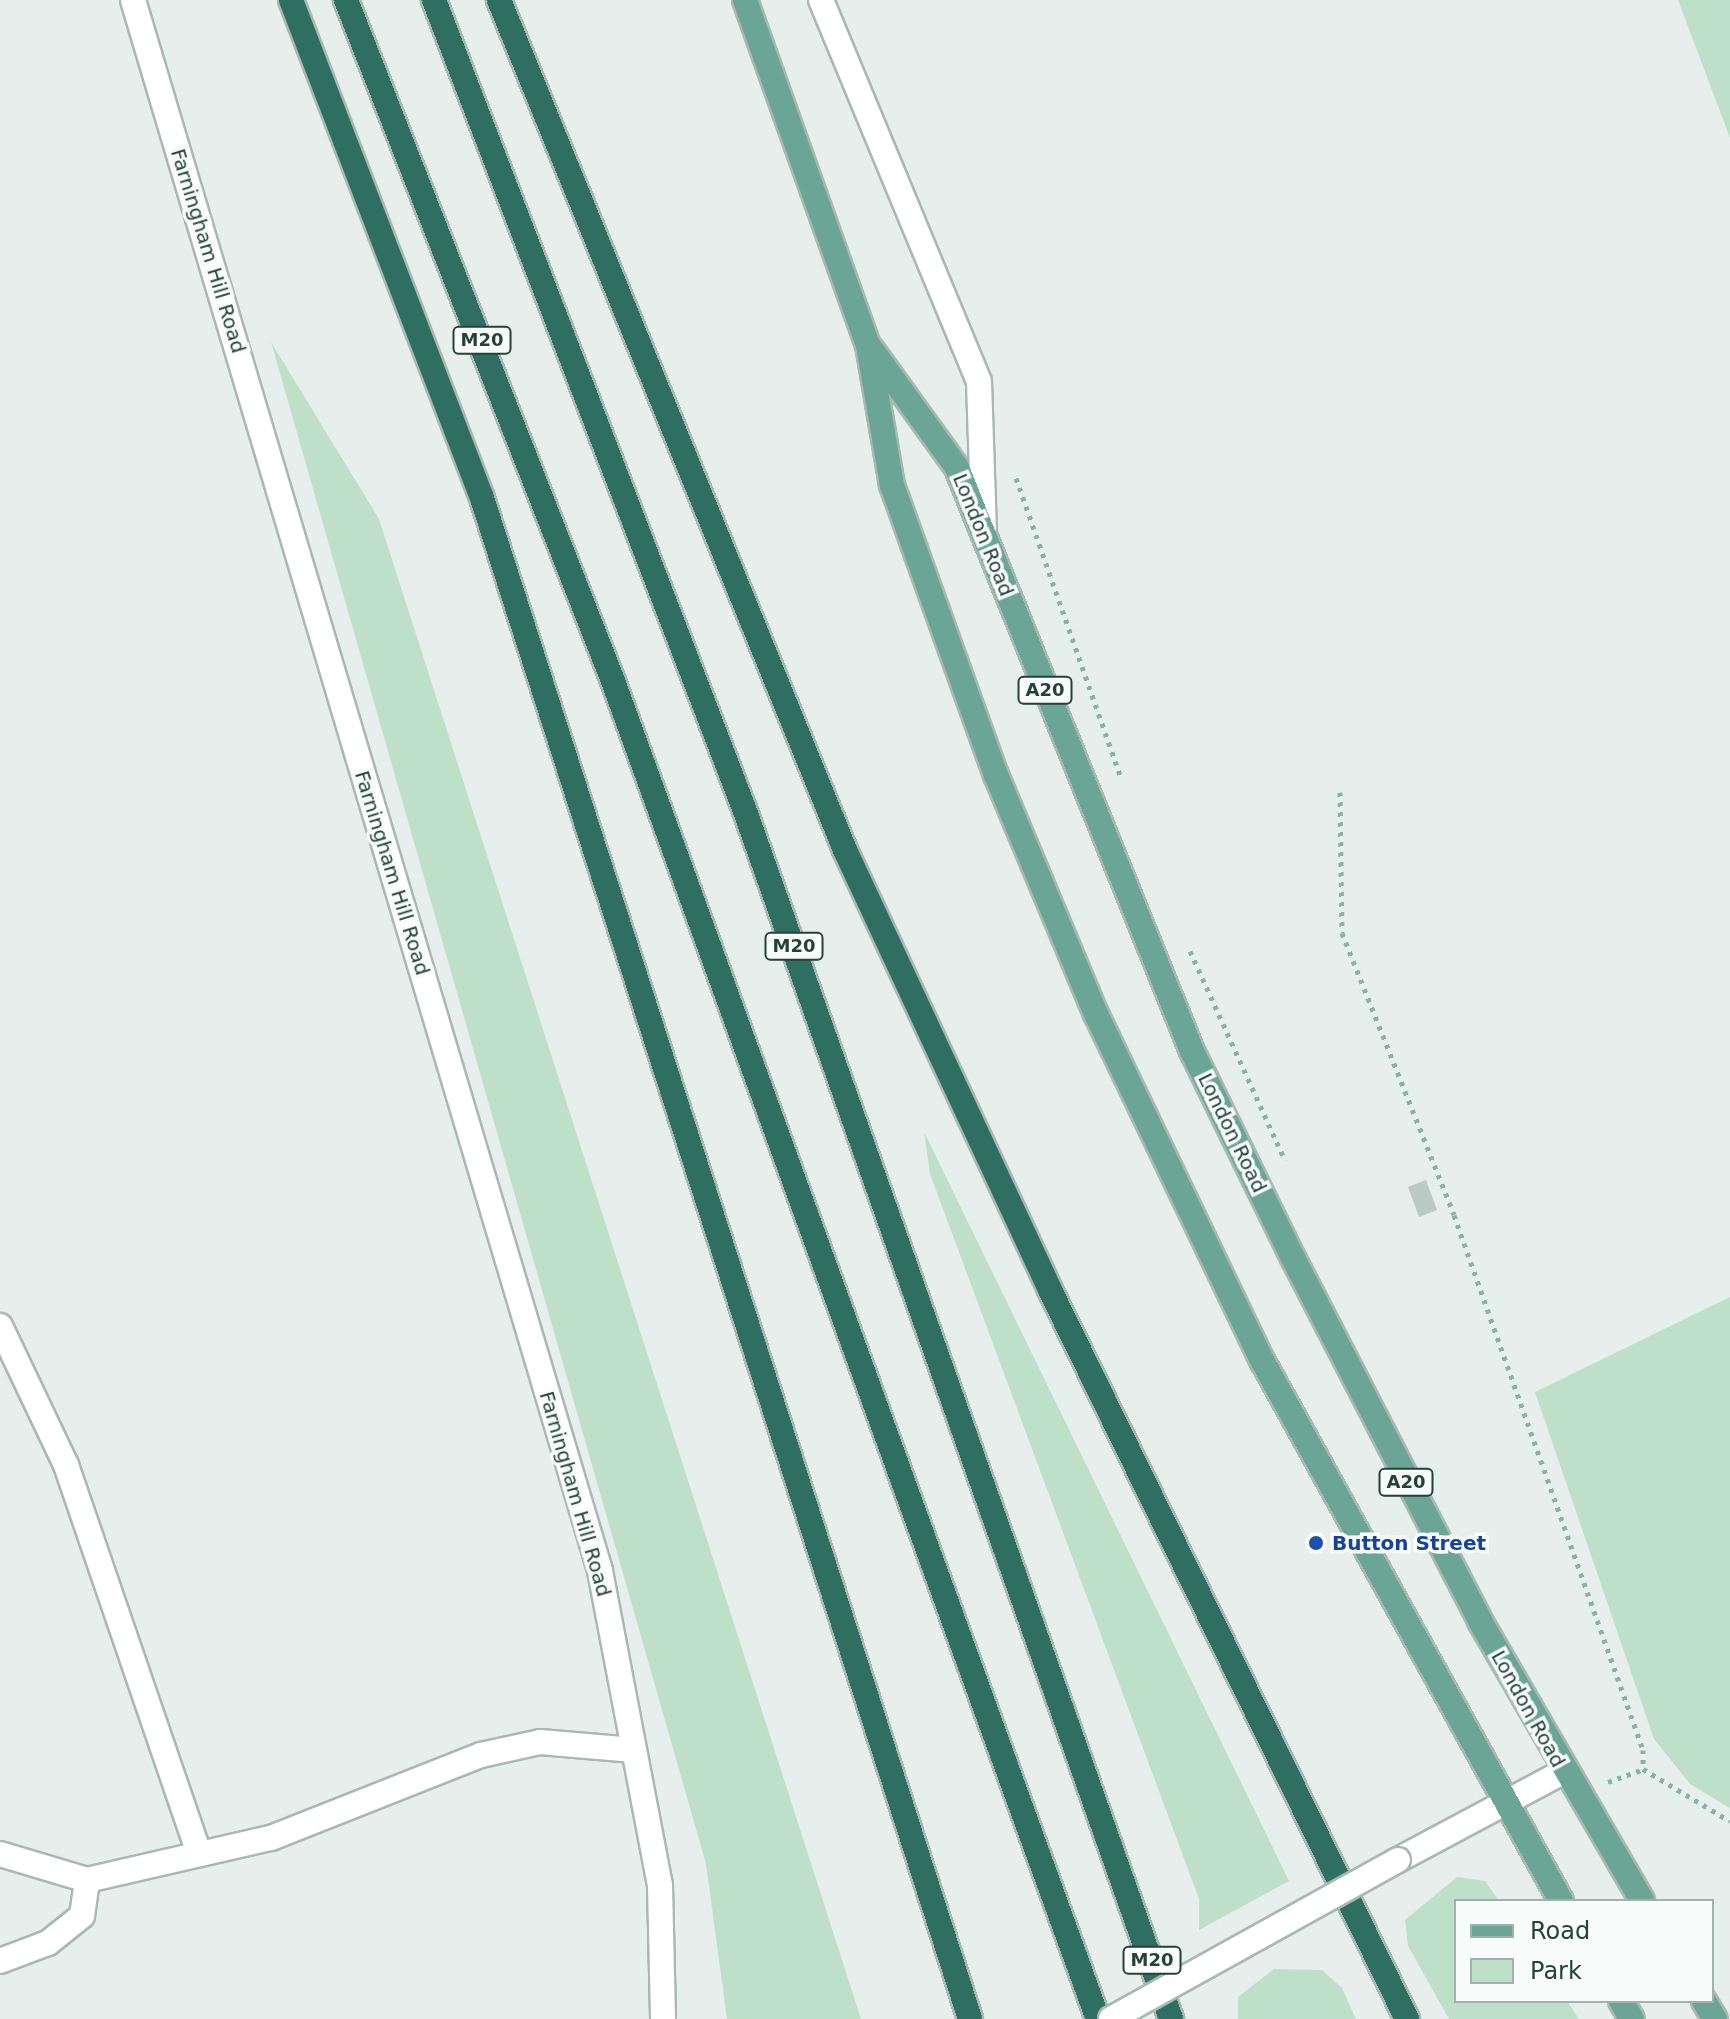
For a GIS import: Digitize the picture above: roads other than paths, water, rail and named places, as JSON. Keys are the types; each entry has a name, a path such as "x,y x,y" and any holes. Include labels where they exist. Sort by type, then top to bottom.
{"highway":[{"path":"291,0 482,498 970,2019"},
{"name":"M20","path":"346,0 613,681 1060,1904 1098,2019"},
{"name":"M20","path":"434,0 745,811 1171,2019"},
{"path":"499,0 845,850 1050,1290 1407,2019"},
{"name":"M20","path":"1060,1904 1085,2019"}],"main road":[{"name":"London Road","path":"745,0 868,345 892,485 996,775 1096,1014 1263,1362 1503,1803 1560,1899"},
{"name":"London Road","path":"868,345 957,468 1192,1051 1402,1475 1563,1772 1641,1899"}],"street":[{"name":"Farningham Hill Road","path":"133,0 600,1571 660,1885 663,2019"},
{"path":"821,0 979,382 985,541"},
{"path":"0,1326 66,1465 199,1853"},
{"path":"0,1854 87,1880 271,1838 481,1755 540,1742 634,1750"},
{"path":"1111,2019 1563,1772"},
{"path":"0,1961 48,1943 82,1916 87,1880"}],"place":[{"name":"Button Street","path":"1316,1543"}]}
